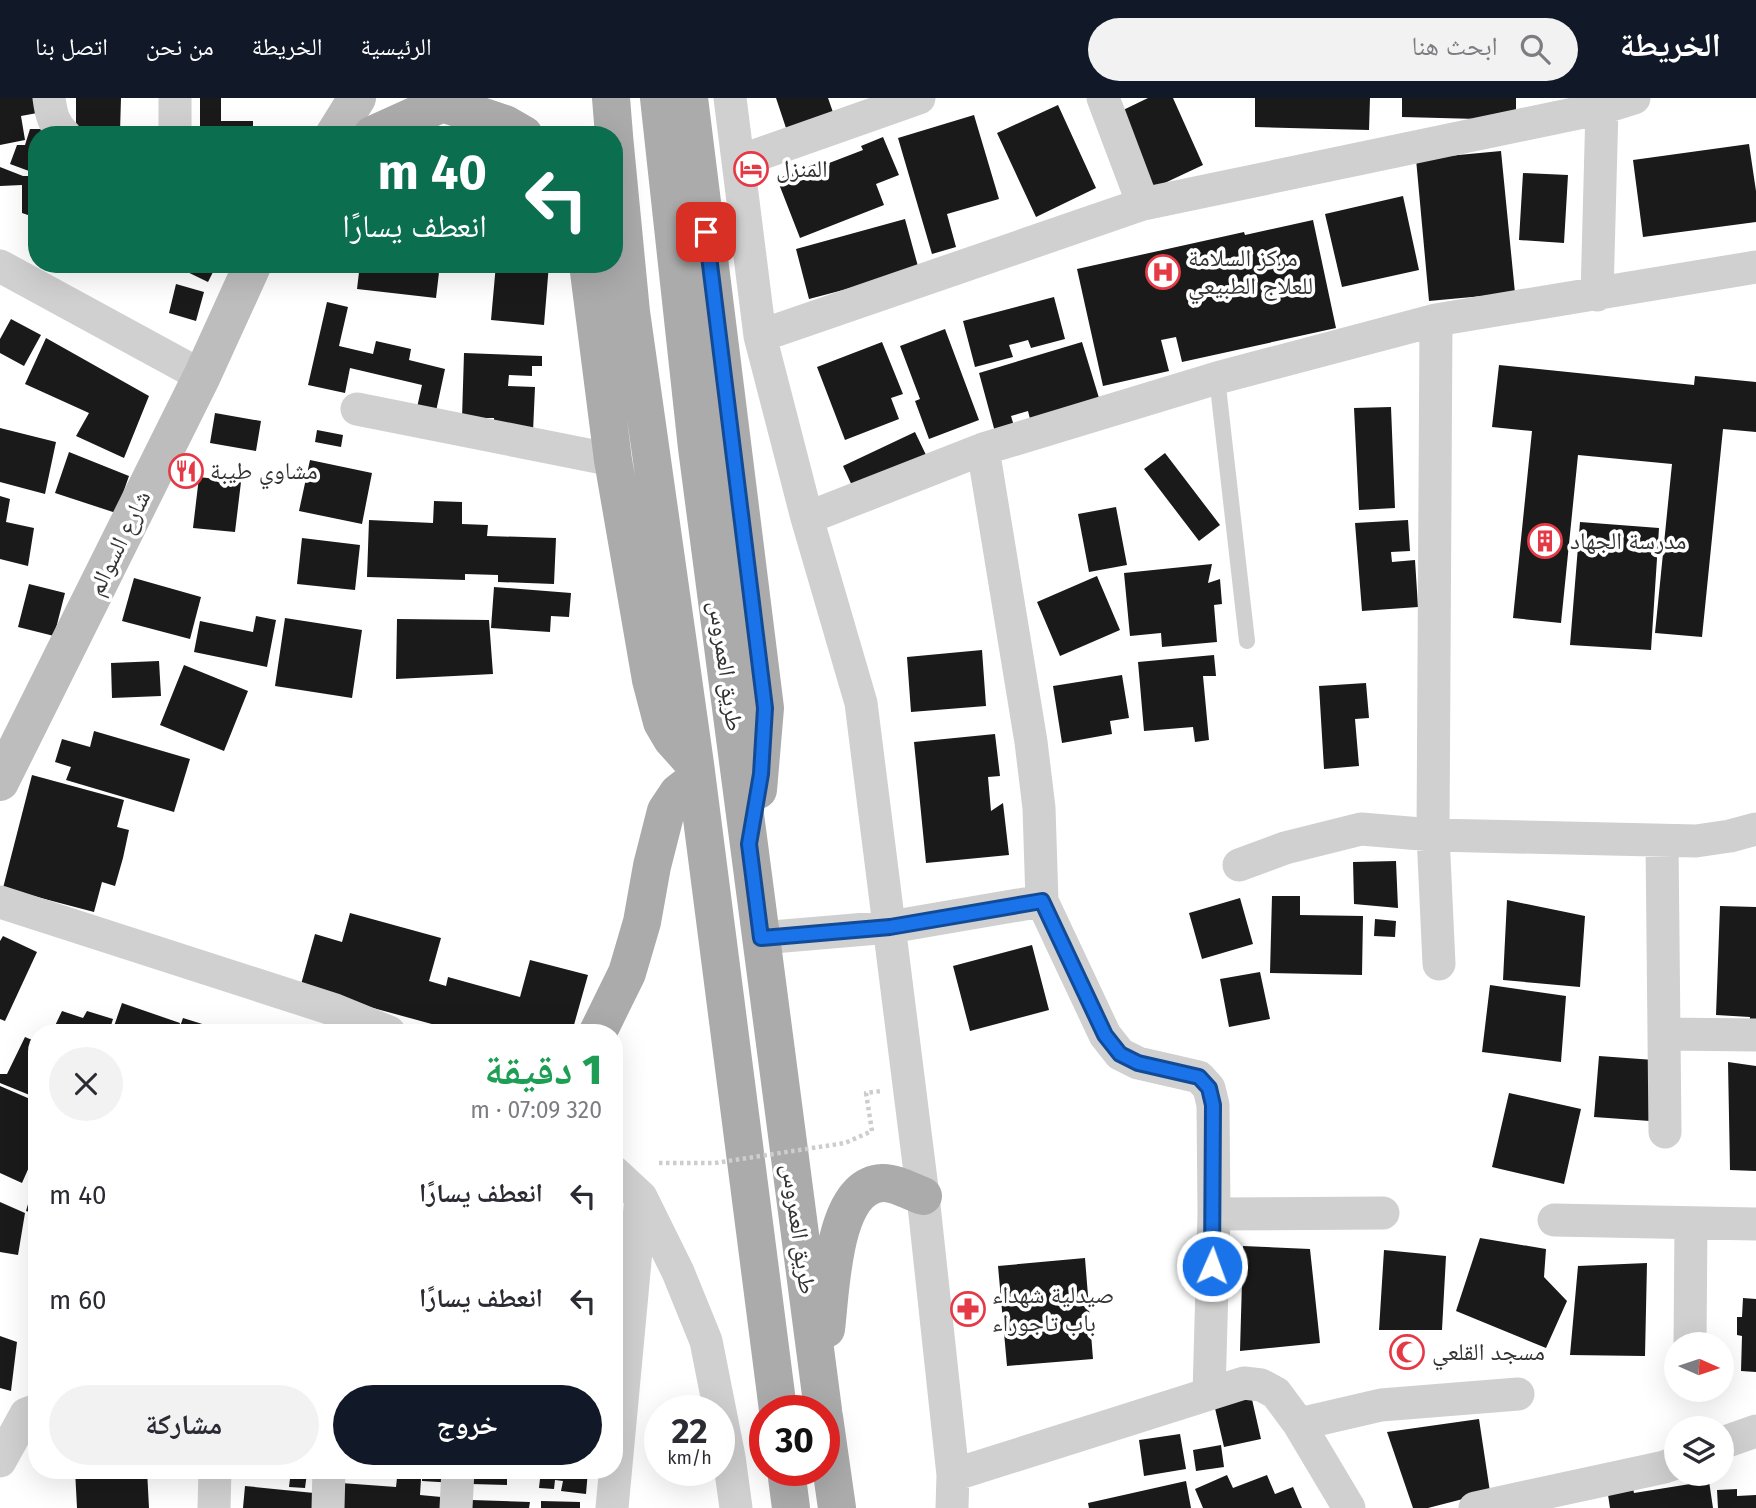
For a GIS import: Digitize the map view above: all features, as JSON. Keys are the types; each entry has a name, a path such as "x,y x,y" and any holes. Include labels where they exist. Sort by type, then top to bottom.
{"main road":[{"path":"339,126 356,98"},
{"name":"طريق العمروس","path":"611,98 613,126"},
{"name":"طريق العمروس","path":"659,98 679,297 821,1395"},
{"path":"689,98 765,708 761,774 749,844"},
{"path":"391,126 442,100 508,126"},
{"name":"طريق العمروس","path":"623,229 631,312 695,772 776,1395"},
{"name":"شارع السوالم","path":"0,782 202,376 249,273"},
{"path":"590,273 613,460 651,680 662,722 695,772 666,811 642,922 627,973 602,1024"},
{"path":"823,1395 839,1231 852,1200 867,1186 884,1182 923,1196"},
{"path":"788,1486 791,1508"},
{"name":"طريق العمروس","path":"834,1486 837,1508"}],"street":[{"path":"49,98 51,116 56,126"},
{"path":"174,126 175,98"},
{"path":"730,98 760,336 807,519 861,704 923,1196 953,1475 952,1508"},
{"path":"740,161 919,98"},
{"path":"1103,98 1143,204"},
{"path":"760,336 1143,204 1602,108 1634,98"},
{"path":"1598,295 1602,108"},
{"path":"0,266 202,376"},
{"path":"807,519 983,449 1217,379 1436,320 1756,267"},
{"path":"1436,320 1433,835 1439,964"},
{"path":"357,409 613,460"},
{"path":"983,449 1031,742 1039,808 1042,901 1105,1035 1120,1054 1138,1063 1199,1077 1209,1088 1213,1105 1214,1214 1209,1394"},
{"path":"1240,865 1285,848 1362,829 1433,835 1662,841 1696,841 1756,829"},
{"path":"1662,841 1665,1132"},
{"path":"761,938 890,927 1042,901"},
{"path":"0,902 332,1021"},
{"path":"1664,1034 1756,1035"},
{"path":"623,1181 641,1198 678,1272 706,1340 736,1508"},
{"path":"623,1312 641,1198"},
{"path":"1214,1214 1383,1213"},
{"path":"1554,1220 1756,1224"},
{"path":"1690,1332 1691,1223"},
{"path":"953,1475 1244,1383 1261,1385 1276,1393 1298,1423 1349,1508"},
{"path":"1298,1423 1381,1405 1518,1394"},
{"path":"0,1461 28,1414"},
{"path":"1734,1439 1756,1431"},
{"path":"1475,1508 1664,1467"},
{"path":"214,1508 215,1479"},
{"path":"328,1508 329,1479"},
{"path":"456,1508 458,1479"},
{"path":"612,1508 614,1479"}],"lane":[{"path":"1217,379 1247,641"}],"path":[{"path":"659,1163 715,1163 845,1143 872,1131"}],"building":[{"path":"0,98 46,98 48,111 21,116 25,140 0,145"},
{"path":"76,98 121,98 120,126 76,126"},
{"path":"200,98 221,98 221,121 253,121 253,126 200,126"},
{"path":"776,98 828,98 835,118 788,134"},
{"path":"1148,98 1173,98 1203,165 1154,188 1119,112"},
{"path":"1255,98 1370,98 1369,130 1255,127"},
{"path":"1402,98 1516,98 1516,120 1402,117"},
{"path":"1058,105 1096,188 1036,217 997,133"},
{"path":"974,115 999,199 947,214 956,247 932,254 898,138"},
{"path":"28,135 28,171 10,164 17,145 25,145"},
{"path":"883,137 899,175 876,184 884,205 800,238 777,179 823,161 824,165 863,150 861,146"},
{"path":"1749,144 1756,191 1756,222 1643,237 1633,160"},
{"path":"1501,151 1515,293 1429,301 1416,159"},
{"path":"0,167 28,176 28,215 22,213 22,185 0,186"},
{"path":"1523,173 1568,175 1564,243 1519,240"},
{"path":"1403,196 1419,270 1342,287 1325,214"},
{"path":"905,219 919,270 809,299 796,249"},
{"path":"1313,220 1336,328 1182,362 1176,337 1161,340 1169,371 1103,386 1077,269 1244,232 1245,235"},
{"path":"189,273 212,273 208,282"},
{"path":"359,273 439,273 436,298 357,289"},
{"path":"495,273 548,273 544,325 491,320"},
{"path":"176,284 204,292 196,321 169,313"},
{"path":"1054,297 1065,339 1031,348 1028,340 1009,345 1013,357 975,367 963,321"},
{"path":"327,302 348,307 339,346 373,354 376,341 411,349 409,360 445,369 435,416 416,412 422,385 350,368 345,393 308,385"},
{"path":"11,319 41,335 24,366 0,353 0,339"},
{"path":"945,329 979,420 929,439 915,401 920,399 900,346"},
{"path":"46,338 149,396 124,458 76,436 89,413 25,384"},
{"path":"882,342 903,394 891,398 899,419 845,440 817,367"},
{"path":"1082,342 1099,398 1030,419 1028,411 1011,416 1014,426 995,432 979,373"},
{"path":"464,353 542,356 542,366 532,366 532,376 509,375 508,386 535,387 533,432 494,425 494,418 462,418"},
{"name":"مدرسة الجهاد","path":"1499,365 1694,385 1695,376 1756,382 1756,432 1723,429 1702,637 1655,633 1672,464 1578,455 1561,623 1513,618 1532,431 1492,427"},
{"path":"1391,407 1395,508 1359,510 1354,408"},
{"path":"215,413 261,421 256,451 210,443"},
{"path":"0,428 56,442 45,494 0,482"},
{"path":"317,430 343,435 341,447 315,442"},
{"path":"915,432 927,457 854,490 843,466"},
{"path":"69,452 129,476 116,513 55,493"},
{"path":"1165,453 1220,525 1199,541 1144,469"},
{"path":"310,460 372,473 362,524 299,511"},
{"path":"199,477 241,482 235,532 193,528"},
{"path":"0,496 10,499 6,522 34,528 28,566 0,559"},
{"path":"434,501 462,502 462,524 488,525 487,536 556,538 554,584 498,582 498,575 465,574 465,580 367,577 369,520 433,523"},
{"path":"1116,507 1127,565 1089,572 1078,514"},
{"path":"1408,520 1410,551 1391,552 1392,562 1415,560 1418,607 1362,611 1355,523"},
{"path":"1580,522 1659,528 1651,650 1570,645"},
{"path":"302,538 360,545 355,590 297,584"},
{"path":"1212,564 1208,583 1220,579 1222,604 1214,605 1217,642 1162,647 1161,633 1130,636 1124,573"},
{"path":"1097,576 1120,630 1060,656 1037,602"},
{"path":"134,578 201,597 190,639 122,621"},
{"path":"29,584 65,593 54,636 18,627"},
{"path":"494,587 571,593 569,617 551,616 550,632 491,628"},
{"path":"256,616 276,620 267,667 194,652 200,621 253,632"},
{"path":"285,618 362,630 352,698 275,686"},
{"path":"397,619 489,620 493,674 396,679"},
{"path":"982,650 986,706 911,712 907,657"},
{"path":"1214,655 1216,676 1203,676 1209,740 1195,742 1193,727 1144,731 1138,662"},
{"path":"159,661 161,696 112,698 111,663"},
{"path":"184,665 248,691 224,751 160,725"},
{"path":"1122,675 1129,718 1110,721 1112,734 1062,743 1053,686"},
{"path":"1366,683 1369,718 1355,719 1359,766 1324,769 1319,686"},
{"path":"94,731 190,759 174,812 66,780 71,767 55,762 62,739 90,747"},
{"path":"995,734 1000,776 988,777 991,811 1003,803 1009,855 926,863 914,742"},
{"path":"32,775 124,800 117,827 129,830 123,858 115,886 102,882 94,912 3,888"},
{"path":"1396,861 1398,908 1354,904 1353,862"},
{"path":"1272,896 1300,896 1300,915 1363,916 1362,975 1270,973"},
{"path":"1240,898 1253,944 1202,959 1189,913"},
{"path":"1507,900 1585,916 1580,987 1503,980"},
{"path":"1720,906 1756,907 1756,1026 1749,1026 1750,1017 1716,1015"},
{"path":"350,913 441,938 429,981 446,986 448,977 520,997 530,960 588,975 574,1024 432,1024 300,988 315,934 342,942"},
{"path":"1375,919 1396,921 1395,937 1374,936"},
{"path":"3,936 37,952 5,1021 0,1019 0,941"},
{"path":"1032,945 1049,1010 970,1031 953,966"},
{"path":"1260,972 1270,1019 1229,1027 1220,979"},
{"path":"1490,985 1566,996 1561,1062 1482,1052"},
{"path":"122,1003 180,1023 180,1024 115,1024"},
{"path":"62,1011 83,1018 87,1011 113,1019 111,1024 56,1024"},
{"path":"183,1018 202,1024 181,1024"},
{"path":"25,1037 28,1038 28,1094 0,1083 0,1074 7,1074"},
{"path":"1599,1056 1654,1060 1650,1121 1594,1117"},
{"path":"1728,1062 1756,1066 1756,1171 1730,1170"},
{"path":"0,1086 28,1098 28,1169 22,1183 0,1173"},
{"path":"1509,1093 1581,1109 1564,1184 1492,1167"},
{"path":"0,1202 25,1213 18,1255 0,1252"},
{"path":"1480,1238 1546,1249 1544,1277 1567,1301 1546,1348 1456,1311"},
{"path":"1243,1246 1310,1249 1320,1343 1240,1351"},
{"path":"1384,1250 1446,1256 1442,1330 1379,1330"},
{"path":"1085,1258 1093,1359 1007,1366 998,1266"},
{"path":"1647,1263 1645,1356 1570,1355 1578,1266"},
{"path":"1743,1298 1756,1299 1756,1372 1741,1371 1742,1336 1737,1335 1737,1317 1742,1317"},
{"path":"0,1336 17,1342 11,1391 0,1388"},
{"path":"1251,1395 1261,1439 1224,1447 1214,1404"},
{"path":"1479,1419 1490,1492 1428,1508 1413,1508 1387,1432"},
{"path":"1180,1434 1186,1469 1144,1476 1139,1440"},
{"path":"1221,1445 1224,1467 1196,1471 1193,1450"},
{"path":"1227,1475 1233,1488 1267,1475 1275,1494 1293,1487 1302,1508 1203,1508 1195,1489"},
{"path":"75,1479 147,1479 149,1508 77,1508"},
{"path":"290,1479 306,1479 305,1488 289,1487"},
{"path":"397,1479 421,1479 420,1495 452,1498 451,1508 339,1508 341,1483 396,1487"},
{"path":"422,1479 455,1479 455,1483"},
{"path":"471,1479 507,1479 507,1485 471,1484"},
{"path":"540,1479 587,1479 586,1494 561,1491 563,1481 555,1480 554,1489 539,1488"},
{"path":"1186,1481 1191,1508 1089,1508 1088,1503"},
{"path":"1632,1484 1634,1493 1678,1486 1710,1486 1713,1508 1610,1508 1607,1488"},
{"path":"245,1486 314,1493 312,1508 243,1508"},
{"path":"1737,1489 1737,1496 1756,1495 1756,1508 1718,1508 1717,1490"},
{"path":"472,1500 530,1502 529,1508 471,1508"},
{"path":"541,1501 580,1502 580,1508 541,1508"}],"place":[{"name":"المنزل","path":"751,169"},
{"name":"مركز السلامة للعلاج الطبيعي","path":"1163,272"},
{"name":"مشاوي طيبة","path":"186,471"},
{"name":"مدرسة الجهاد","path":"1545,541"},
{"name":"صيدلية شهداء باب تاجوراء","path":"968,1309"},
{"name":"مسجد القلعي","path":"1407,1352"}],"route":[{"path":"706,232 765,708 761,774 749,844 761,938 890,927 1042,901 1105,1035 1120,1054 1138,1063 1199,1077 1209,1088 1213,1105 1212,1266"}]}
